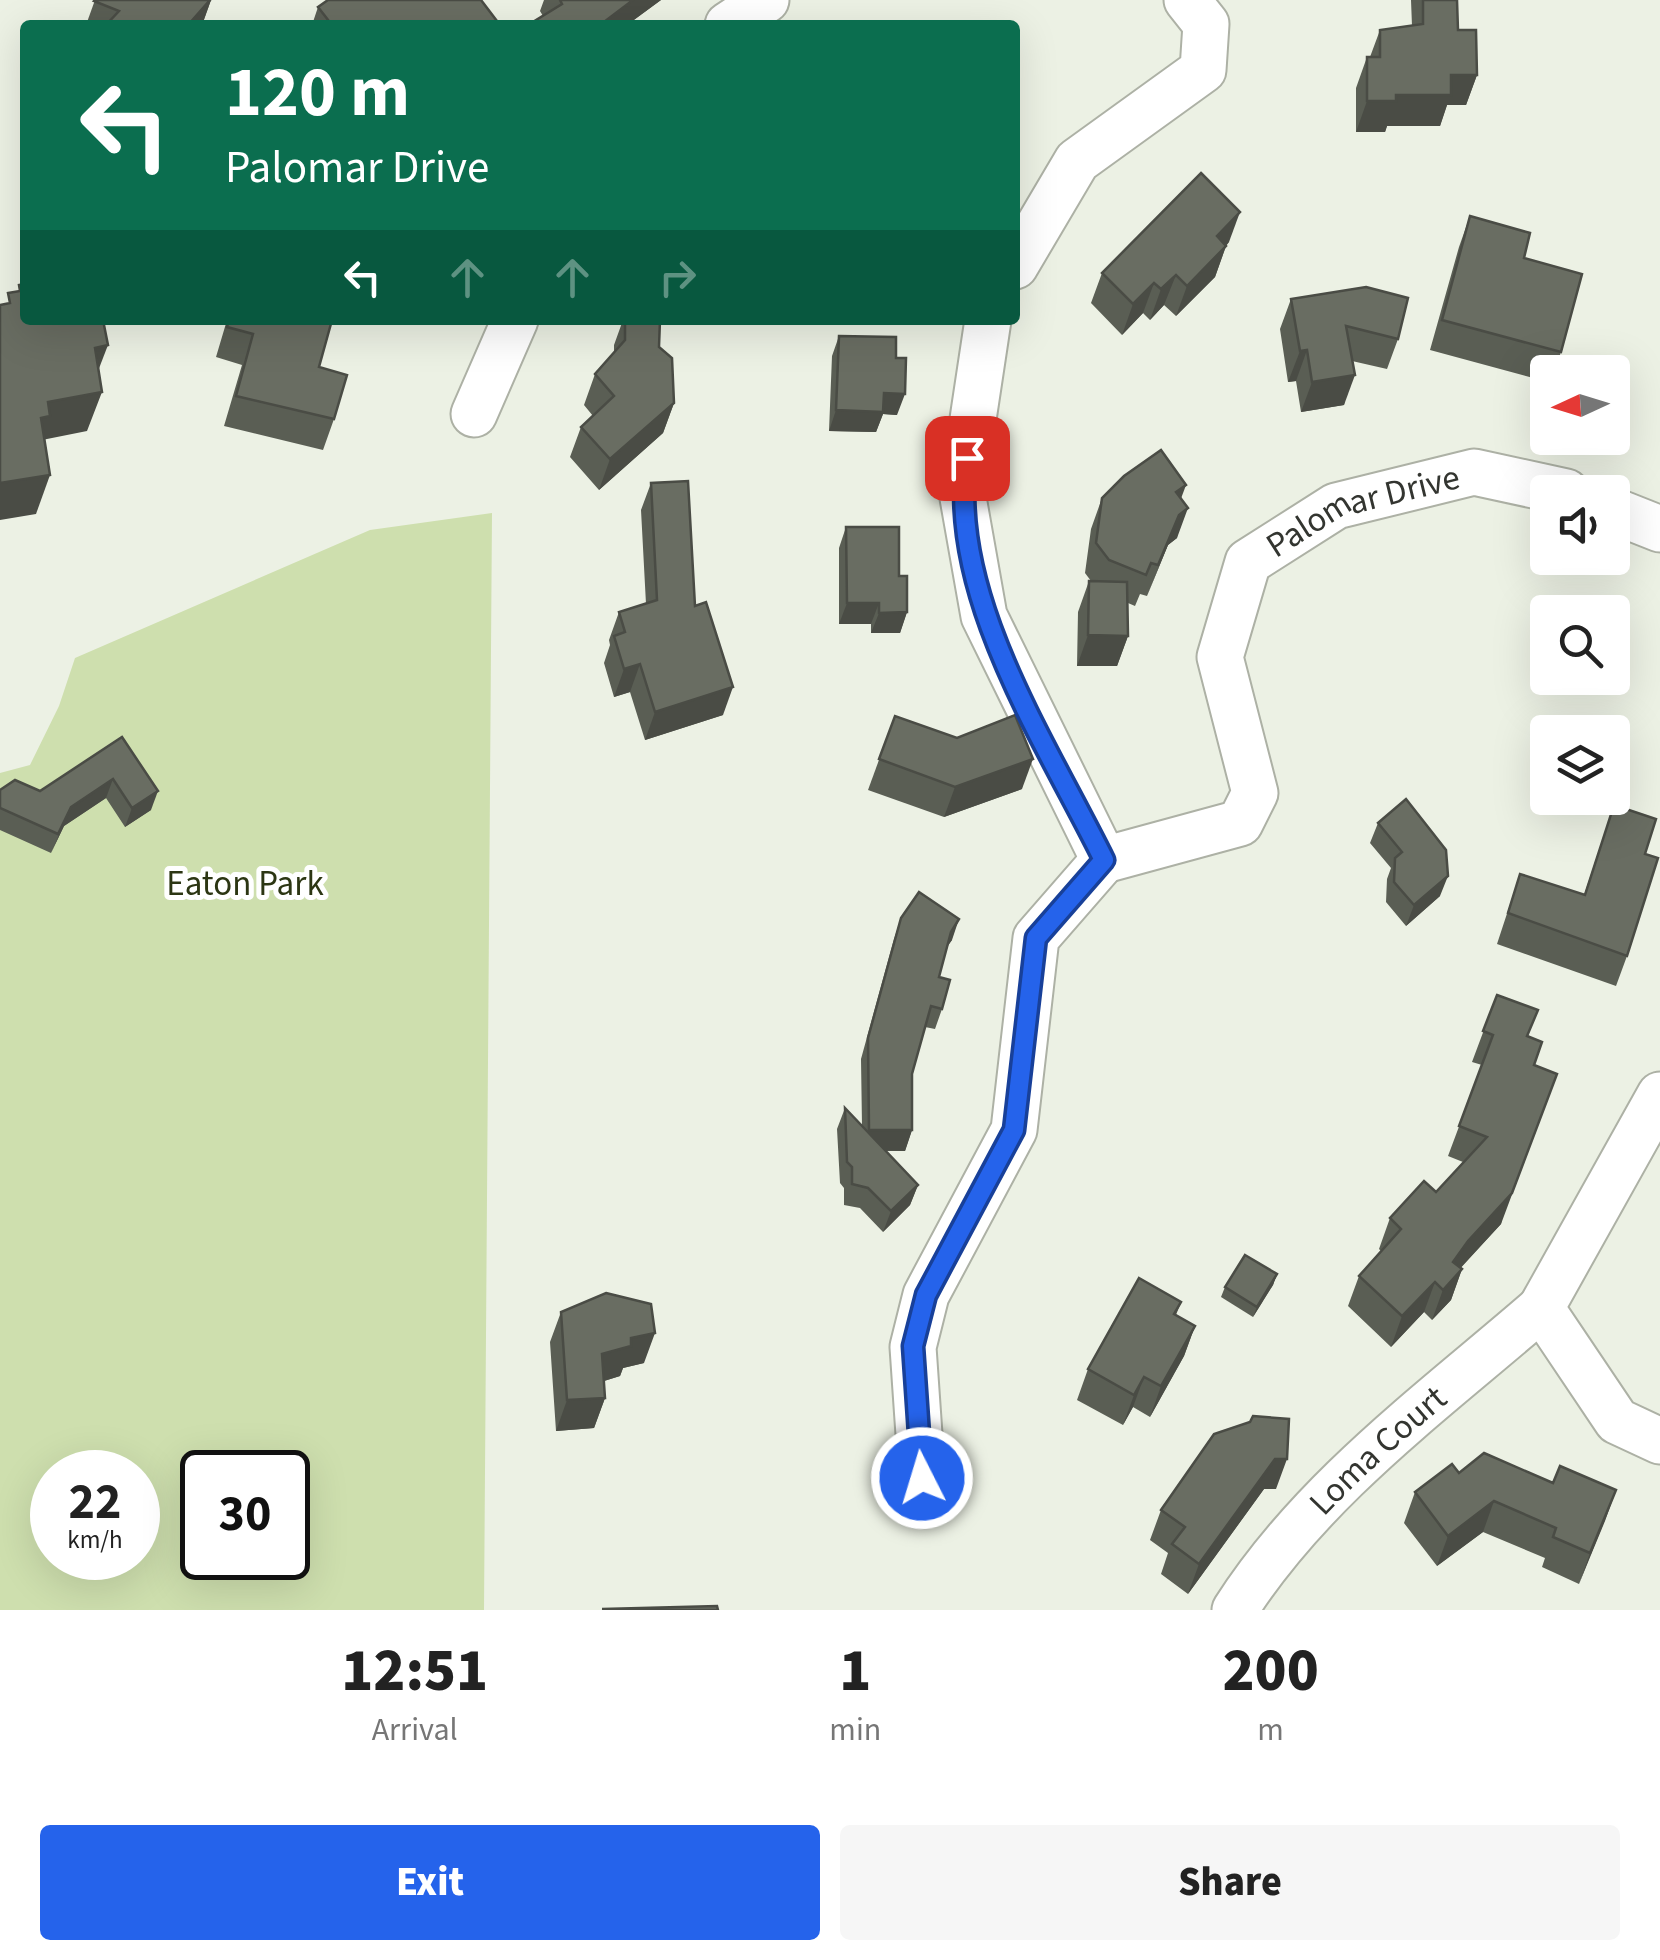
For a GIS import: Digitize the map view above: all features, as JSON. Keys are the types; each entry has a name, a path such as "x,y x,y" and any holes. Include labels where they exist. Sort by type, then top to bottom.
{"street":[{"path":"736,20 766,0"},
{"path":"1020,258 1077,161 1203,70 1206,24 1187,0"},
{"path":"474,414 513,325"},
{"path":"922,1478 913,1346 926,1295 1014,1130 1036,938 1104,860 984,616 962,492 987,325"},
{"name":"Palomar Drive","path":"1104,860 1240,823 1254,793 1220,656 1248,562 1336,506 1474,472 1530,484"},
{"path":"1630,517 1660,529"},
{"path":"1660,1095 1541,1308 1617,1421 1660,1441"},
{"name":"Loma Court","path":"1235,1610 1262,1568 1342,1482 1541,1308"}],"green space":[{"name":"Eaton Park","path":"492,513 484,1610 0,1610 0,773 30,765 59,706 75,658 370,530"}],"building":[{"path":"210,0 192,20 111,20 119,11 94,1"},
{"path":"328,0 481,0 496,20 328,20 318,7"},
{"path":"560,0 633,0 607,20 536,20 562,4"},
{"path":"1423,0 1457,0 1458,30 1476,30 1477,75 1451,75 1451,95 1396,95 1396,101 1367,101 1367,57 1380,57 1380,30 1423,24"},
{"path":"1201,173 1240,212 1217,236 1226,246 1187,286 1176,275 1161,289 1154,283 1133,304 1102,273"},
{"path":"1470,216 1530,233 1524,258 1582,274 1561,352 1442,320"},
{"path":"1366,287 1408,298 1398,339 1346,326 1355,375 1312,382 1307,350 1300,351 1291,299"},
{"path":"20,291 20,325 104,325 108,345 95,348 102,392 48,402 50,416 41,418 50,475 0,483 0,305 10,303 8,293"},
{"path":"331,325 319,367 347,375 334,419 236,396 253,334 227,327"},
{"path":"625,325 660,325 659,347 672,358 674,403 610,459 581,427 614,396 595,374 625,340"},
{"path":"839,336 896,337 896,358 906,358 905,394 884,393 883,412 836,410"},
{"path":"1161,450 1186,485 1176,492 1188,508 1179,515 1158,565 1151,563 1146,575 1109,560 1096,543 1102,498 1124,476"},
{"path":"688,481 695,606 706,602 733,687 655,712 640,664 624,669 614,636 625,632 619,612 657,600 651,483"},
{"path":"846,527 899,527 899,576 907,576 907,612 879,613 879,603 847,603"},
{"path":"1089,581 1127,582 1128,636 1088,635"},
{"path":"1015,715 1033,759 955,787 879,759 895,716 957,738"},
{"path":"122,737 158,791 132,808 113,779 71,807 58,834 0,808 0,790 15,780 40,791"},
{"path":"1406,799 1446,850 1448,876 1414,905 1394,882 1395,858 1402,852 1378,823"},
{"path":"1630,810 1656,819 1645,854 1658,858 1627,956 1508,913 1520,874 1585,895 1611,815 1630,815"},
{"path":"919,892 959,919 951,932 939,977 950,980 942,1009 931,1006 912,1074 912,1130 869,1130 868,1038 901,918"},
{"path":"1497,995 1538,1010 1527,1036 1542,1042 1534,1065 1557,1074 1512,1193 1453,1262 1462,1269 1443,1290 1435,1282 1402,1316 1359,1276 1401,1229 1390,1218 1424,1181 1436,1192 1487,1137 1459,1126 1493,1035 1483,1031"},
{"path":"845,1108 918,1185 891,1211 868,1188 852,1184"},
{"path":"1245,1255 1277,1274 1257,1307 1225,1287"},
{"path":"1139,1278 1181,1302 1174,1314 1195,1326 1161,1386 1144,1377 1134,1395 1088,1369"},
{"path":"606,1293 651,1304 655,1333 631,1338 631,1346 602,1354 605,1398 567,1400 561,1312"},
{"path":"1253,1416 1289,1419 1287,1459 1275,1459 1199,1564 1172,1544 1185,1527 1161,1510 1214,1434 1250,1422"},
{"path":"1484,1453 1553,1483 1560,1466 1616,1490 1590,1553 1553,1537 1556,1528 1494,1501 1448,1536 1415,1492 1452,1464 1459,1473"},
{"path":"717,1606 718,1610 602,1609"}],"route":[{"path":"922,1478 913,1346 926,1295 1014,1130 1036,938 1104,860 984,616 962,492 967,458"}]}
